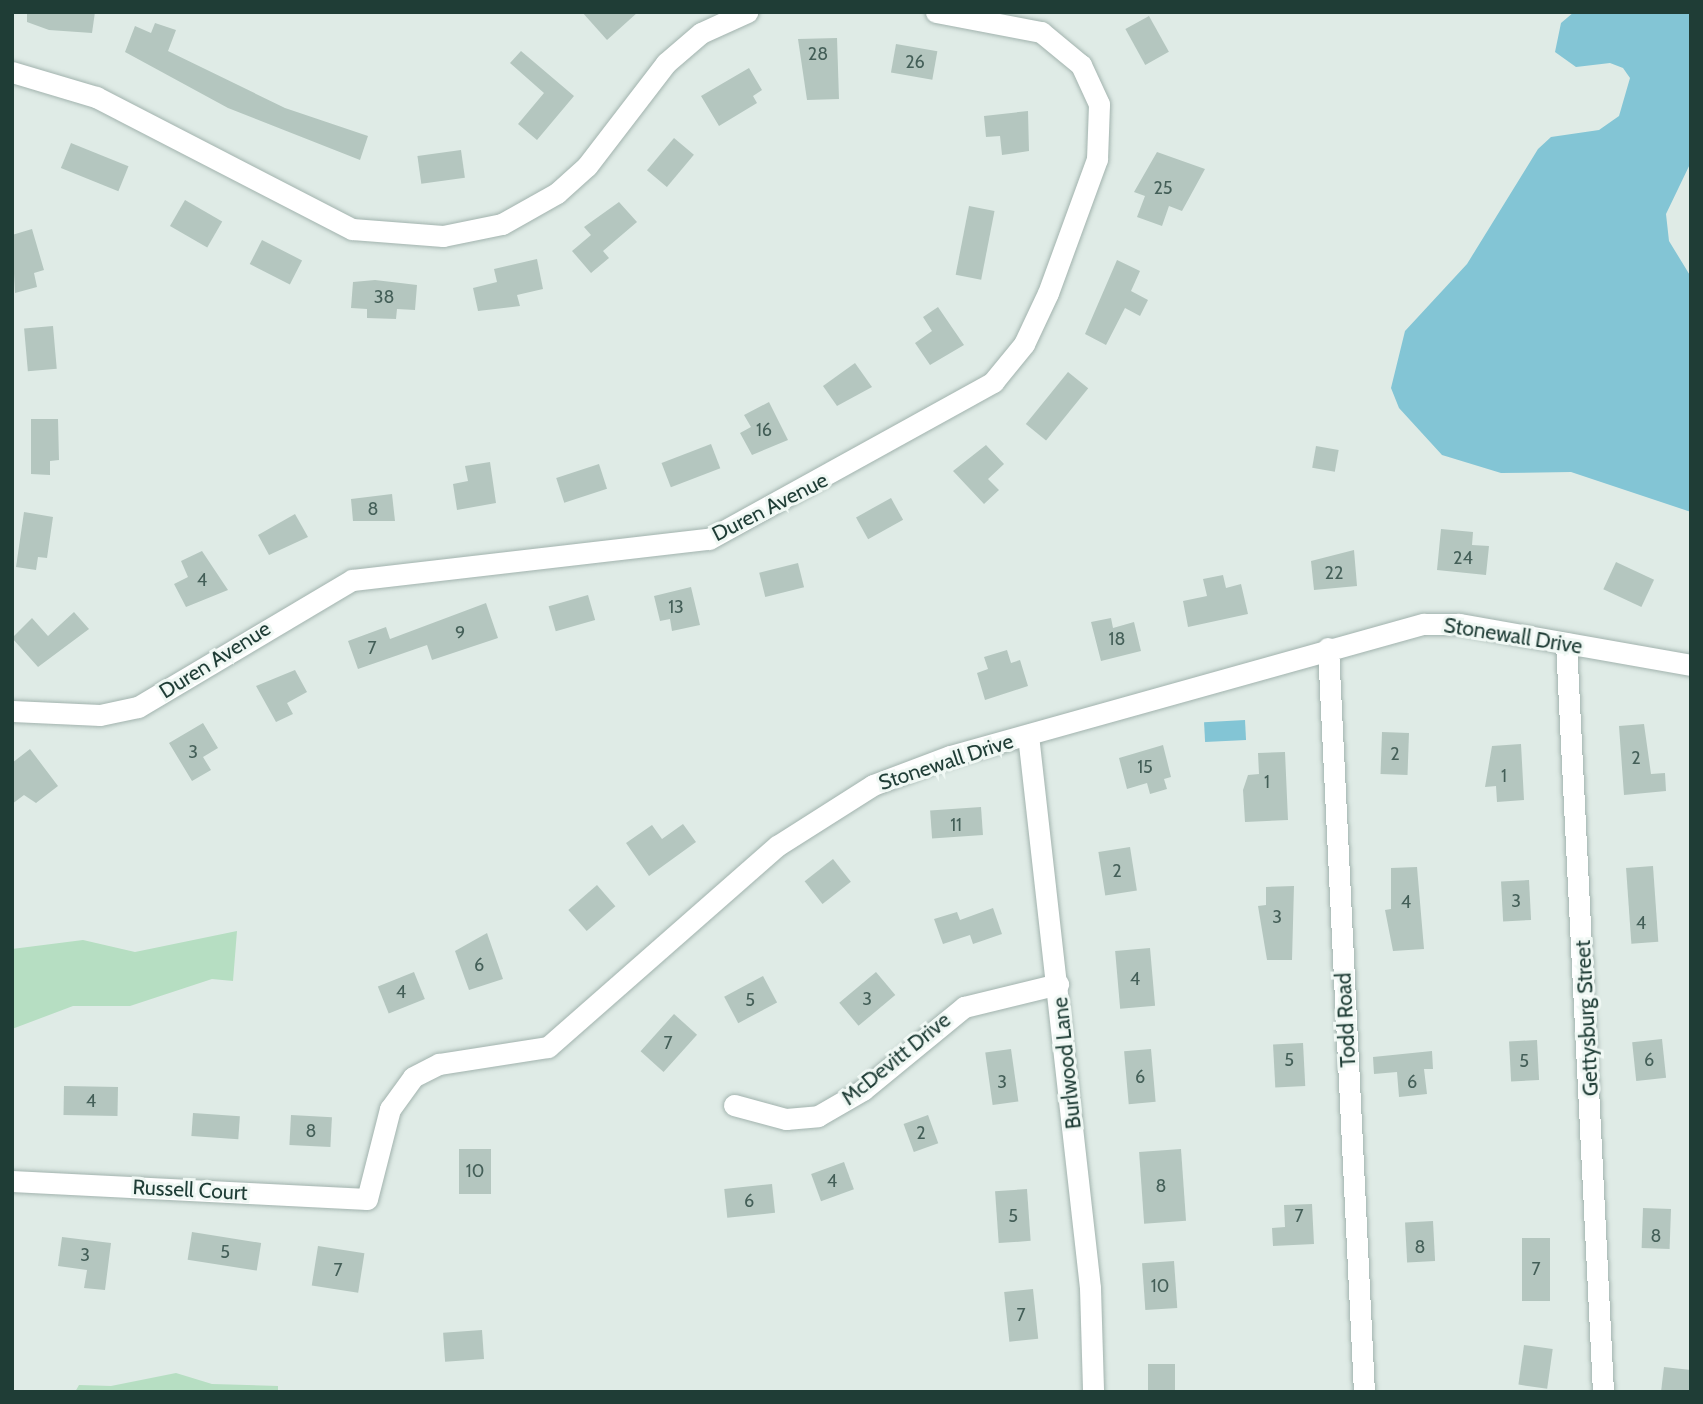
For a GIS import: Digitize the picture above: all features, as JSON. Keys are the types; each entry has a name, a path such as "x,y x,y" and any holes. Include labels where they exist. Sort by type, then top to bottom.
{"street":[{"path":"12,72 96,97 352,229 443,236 502,223 557,193 587,166 666,63 701,33 747,12"},
{"name":"Duren Avenue","path":"12,711 100,715 138,707 352,580 709,539 993,382 1024,344 1048,293 1097,159 1099,104 1081,65 1041,32 936,12"},
{"name":"Stonewall Drive","path":"367,1199 390,1109 420,1072 548,1048 725,889 821,815 911,769 1328,648 1444,623 1691,665"},
{"name":"Gettysburg Street","path":"1566,643 1603,1392"},
{"name":"Todd Road","path":"1328,648 1364,1392"},
{"name":"Burlwood Lane","path":"1028,735 1090,1288 1093,1392"},
{"name":"McDevitt Drive","path":"734,1105 786,1119 818,1116 863,1090 964,1007 1058,984"},
{"name":"Russell Court","path":"12,1181 367,1199"}],"green space":[{"path":"237,931 233,981 212,979 130,1006 73,1006 12,1029 12,949 83,940 135,952"},
{"path":"176,1373 212,1384 278,1386 278,1392 75,1392 79,1385 111,1386"}],"water":[{"path":"1574,12 1691,12 1691,162 1666,214 1669,241 1691,277 1691,512 1571,472 1501,473 1442,455 1399,408 1391,388 1405,331 1467,264 1538,149 1551,137 1599,130 1619,116 1630,78 1623,68 1610,63 1576,67 1555,52 1561,23"},
{"path":"1245,720 1246,740 1205,742 1204,722"}],"building":[{"path":"27,12 95,12 92,33 49,30 27,22"},
{"path":"582,12 638,12 607,40"},
{"path":"1149,16 1169,52 1145,65 1125,29"},
{"path":"155,23 176,30 168,51 285,108 368,136 360,160 228,108 125,52 135,26 151,33"},
{"path":"837,38 839,99 807,100 798,39"},
{"path":"896,44 937,51 932,80 891,73"},
{"path":"521,51 574,96 537,140 518,124 544,93 510,63"},
{"path":"749,68 762,90 753,96 757,103 719,126 701,96"},
{"path":"1028,111 1029,151 1002,155 1000,136 986,137 984,116"},
{"path":"674,138 694,155 667,187 647,170"},
{"path":"71,143 128,166 118,191 61,168"},
{"path":"461,150 465,178 421,184 417,156"},
{"path":"1157,152 1205,169 1182,211 1169,206 1162,226 1137,217 1145,196 1134,192"},
{"path":"185,200 222,222 207,247 170,226"},
{"path":"619,202 637,222 603,251 609,258 591,273 572,251 591,235 584,227"},
{"path":"969,206 995,211 981,280 956,275"},
{"path":"32,229 44,270 34,273 37,287 15,293 12,235"},
{"path":"262,240 302,260 290,284 250,264"},
{"path":"537,259 543,289 517,295 520,306 478,311 473,288 497,282 494,269"},
{"path":"1117,260 1140,271 1131,291 1148,300 1140,316 1125,308 1106,345 1085,334"},
{"path":"375,280 417,285 415,310 397,309 396,319 367,318 367,309 351,308 353,282"},
{"path":"938,307 964,345 930,365 915,343 932,331 923,317"},
{"path":"53,326 57,369 28,371 24,329"},
{"path":"855,363 872,387 837,406 823,386"},
{"path":"1068,372 1088,388 1046,440 1026,424"},
{"path":"769,402 788,440 752,455 740,433 751,427 744,415"},
{"path":"31,419 58,419 59,460 50,461 50,475 31,474"},
{"path":"711,444 720,468 671,487 662,463"},
{"path":"986,445 1004,464 988,479 999,490 984,504 953,471"},
{"path":"1316,446 1339,450 1335,472 1312,468"},
{"path":"490,462 496,503 457,510 453,484 468,481 465,466"},
{"path":"599,464 607,489 564,503 556,478"},
{"path":"392,494 395,521 353,521 351,499"},
{"path":"891,498 903,520 868,539 856,517"},
{"path":"24,512 53,517 47,558 38,557 36,570 16,567"},
{"path":"295,514 308,537 269,555 258,535"},
{"path":"1441,529 1473,532 1472,545 1489,546 1486,575 1437,570"},
{"path":"1354,550 1357,586 1314,590 1311,561"},
{"path":"202,551 228,590 186,607 174,584 188,577 181,561"},
{"path":"1616,562 1654,580 1641,607 1603,589"},
{"path":"798,563 804,587 765,597 759,573"},
{"path":"1223,575 1226,588 1241,584 1248,614 1188,627 1183,601 1207,596 1203,579"},
{"path":"691,587 700,625 672,631 670,619 660,621 654,596"},
{"path":"588,595 595,620 556,631 549,606"},
{"path":"486,603 498,638 432,660 427,645 358,669 348,641 386,627 390,639"},
{"path":"74,612 89,629 38,667 12,638 32,618 48,636"},
{"path":"1111,618 1113,628 1134,622 1141,651 1101,661 1091,622"},
{"path":"1007,650 1011,663 1020,660 1028,686 985,700 977,673 988,669 984,657"},
{"path":"295,670 307,692 287,703 293,714 276,722 256,686"},
{"path":"203,723 218,748 203,757 211,770 192,781 169,743"},
{"path":"1644,724 1651,774 1665,773 1666,791 1624,795 1619,726"},
{"path":"1382,732 1409,733 1408,775 1381,774"},
{"path":"1521,744 1524,800 1497,802 1496,786 1485,787 1492,746"},
{"path":"1163,745 1171,777 1164,779 1167,789 1150,794 1147,783 1127,789 1119,758"},
{"path":"30,749 58,786 36,803 24,795 12,804 12,763"},
{"path":"1285,752 1288,820 1245,822 1243,790 1248,775 1259,774 1258,753"},
{"path":"981,807 983,835 932,838 930,811"},
{"path":"683,824 696,842 649,876 626,843 652,825 662,839"},
{"path":"1130,847 1137,890 1105,895 1098,852"},
{"path":"833,859 851,882 822,904 805,881"},
{"path":"1653,866 1658,942 1631,944 1626,868"},
{"path":"1417,867 1424,949 1393,951 1385,910 1391,909 1391,868"},
{"path":"1529,880 1531,920 1503,921 1501,881"},
{"path":"597,885 615,906 587,931 568,910"},
{"path":"1294,886 1292,960 1267,960 1258,906 1266,905 1266,887"},
{"path":"993,908 1002,934 973,944 970,935 943,944 934,919 957,912 960,920"},
{"path":"487,933 503,979 469,990 455,951"},
{"path":"1150,948 1155,1006 1120,1009 1115,951"},
{"path":"414,972 425,999 389,1013 378,987"},
{"path":"876,972 895,995 859,1026 839,1003"},
{"path":"763,976 777,1002 738,1023 724,997"},
{"path":"674,1014 697,1035 664,1072 641,1051"},
{"path":"1662,1039 1666,1078 1636,1081 1632,1042"},
{"path":"1537,1040 1539,1080 1511,1081 1509,1041"},
{"path":"1303,1043 1305,1086 1275,1088 1273,1045"},
{"path":"1011,1049 1018,1101 993,1105 985,1053"},
{"path":"1151,1049 1156,1102 1129,1104 1124,1051"},
{"path":"1432,1051 1433,1069 1424,1069 1427,1094 1399,1097 1397,1072 1374,1074 1373,1057"},
{"path":"64,1086 118,1087 117,1116 63,1115"},
{"path":"193,1113 240,1116 238,1139 191,1136"},
{"path":"291,1115 332,1117 330,1147 289,1145"},
{"path":"928,1115 938,1143 914,1152 904,1124"},
{"path":"459,1149 491,1149 491,1194 459,1194"},
{"path":"1181,1149 1186,1221 1144,1224 1139,1152"},
{"path":"844,1162 854,1189 821,1201 811,1174"},
{"path":"772,1184 775,1213 727,1218 724,1189"},
{"path":"1027,1189 1031,1241 999,1243 995,1191"},
{"path":"1312,1204 1314,1244 1273,1246 1272,1228 1285,1227 1284,1205"},
{"path":"1643,1208 1671,1209 1670,1249 1642,1248"},
{"path":"1433,1221 1435,1261 1407,1262 1405,1222"},
{"path":"192,1232 261,1243 257,1271 188,1260"},
{"path":"62,1237 111,1243 105,1290 84,1288 87,1270 58,1266"},
{"path":"1522,1238 1550,1238 1550,1301 1522,1301"},
{"path":"318,1246 364,1253 358,1293 312,1286"},
{"path":"1174,1261 1177,1308 1145,1310 1142,1263"},
{"path":"1033,1289 1038,1339 1009,1342 1004,1292"},
{"path":"482,1330 484,1359 445,1362 443,1333"},
{"path":"1524,1345 1553,1349 1547,1389 1518,1385"},
{"path":"1148,1364 1175,1364 1175,1392 1148,1392"},
{"path":"1664,1367 1691,1370 1690,1392 1661,1392"}]}
